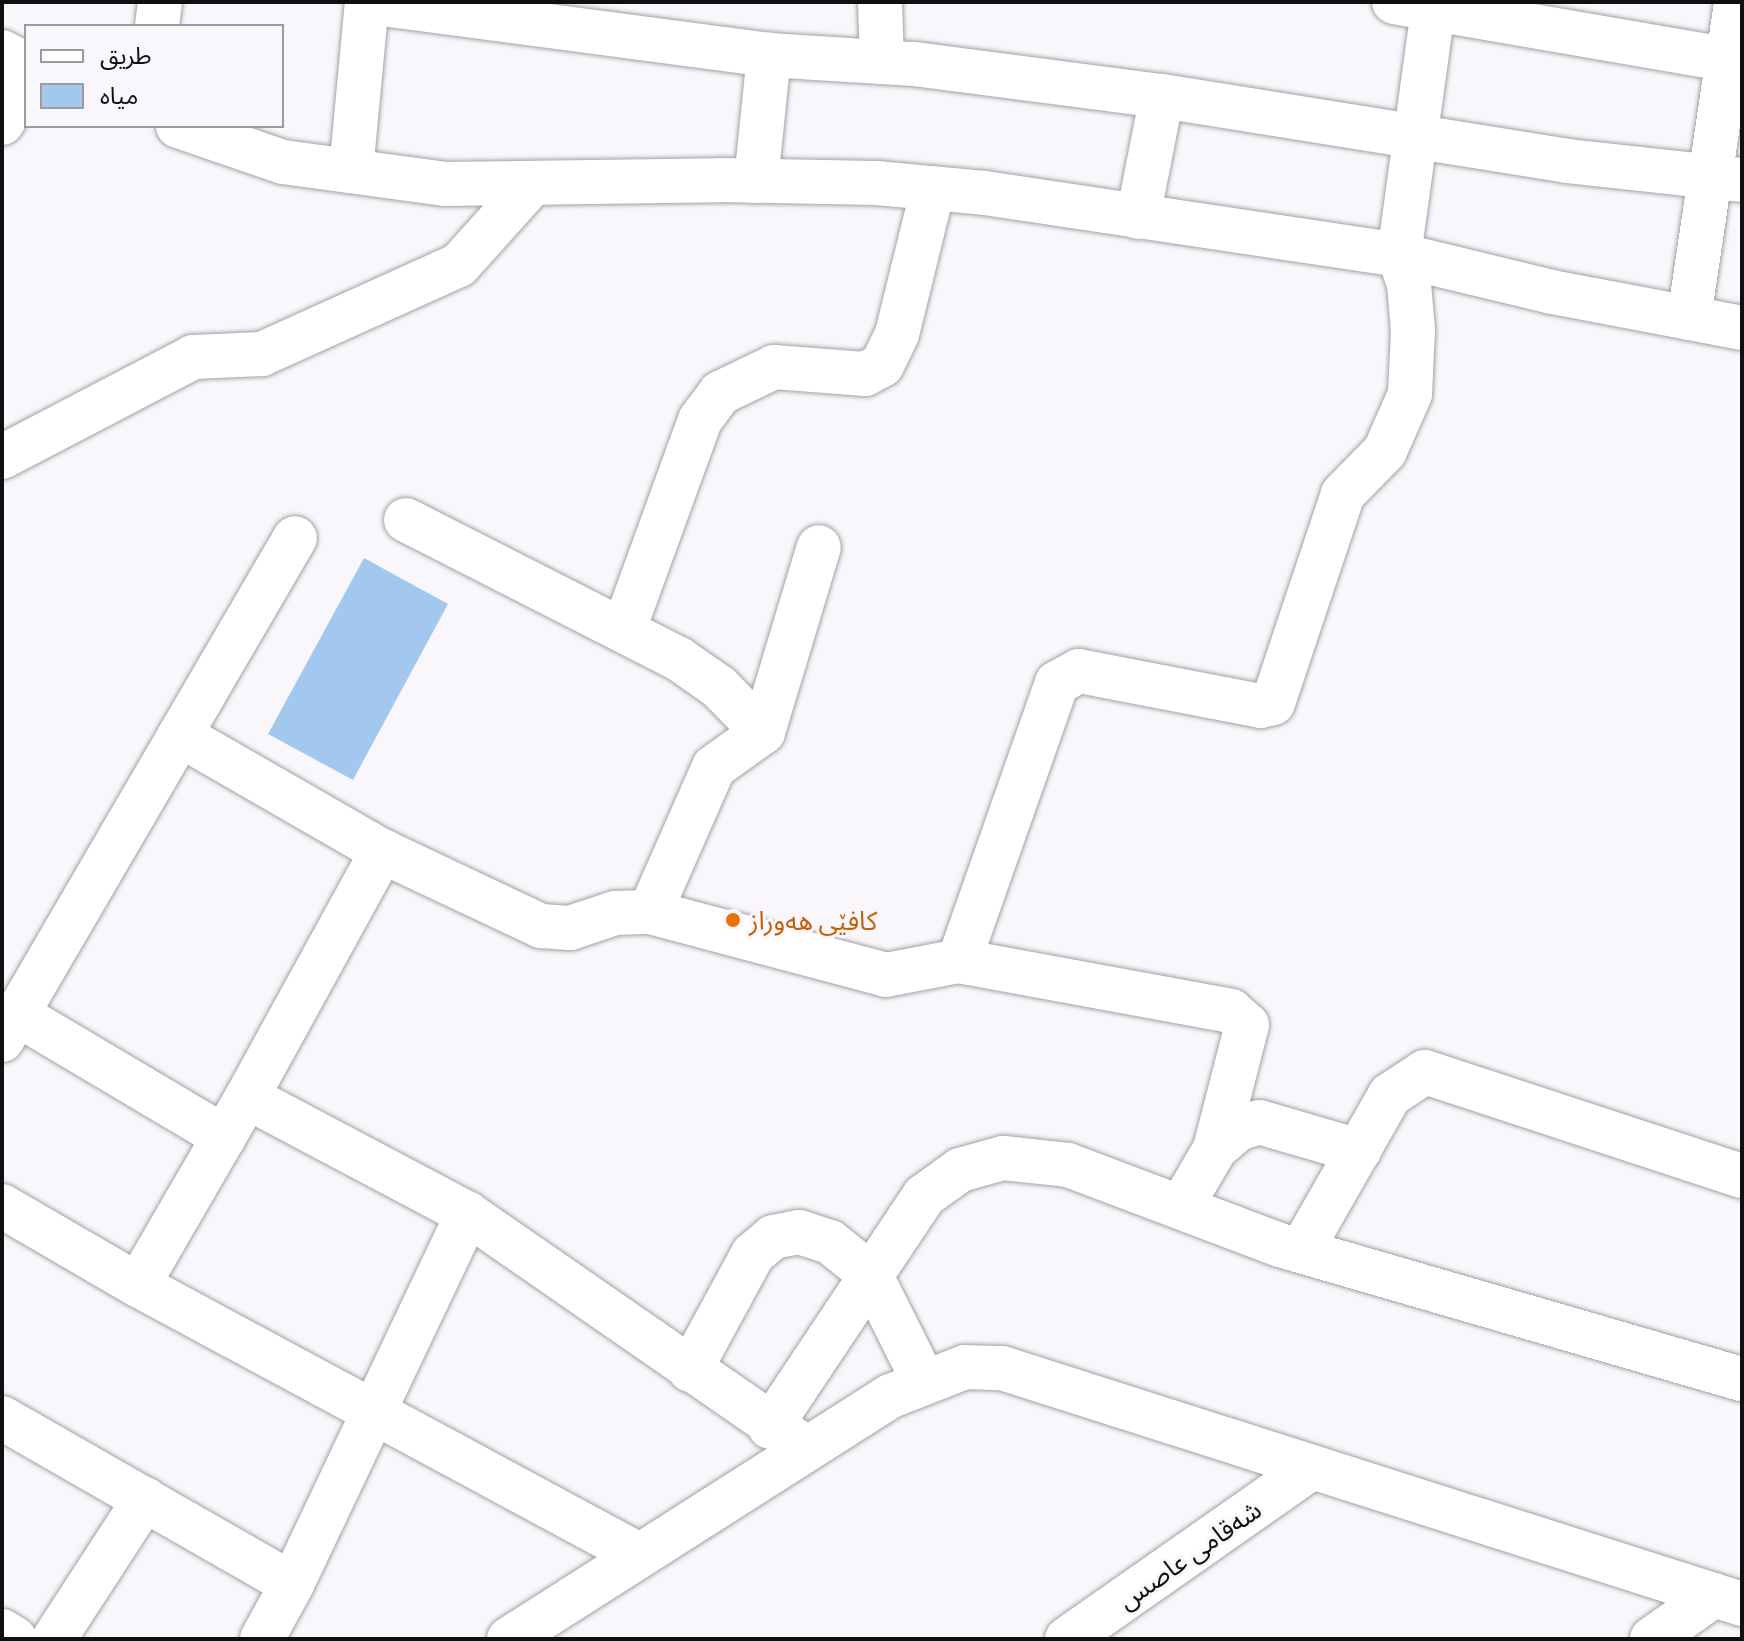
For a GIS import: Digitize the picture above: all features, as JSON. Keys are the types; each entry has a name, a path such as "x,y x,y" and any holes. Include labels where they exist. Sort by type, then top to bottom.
{"street":[{"path":"157,24 160,2"},
{"path":"351,171 367,2 769,55 882,62 1162,96 1727,179"},
{"path":"880,2 882,62"},
{"path":"1689,318 1727,179 1730,60 1736,2"},
{"path":"959,961 1057,683 1079,671 1261,706 1273,703 1343,494 1385,451 1410,394 1413,330 1409,284 1399,255 1418,136 1420,4 1730,60"},
{"path":"2,52 24,63"},
{"path":"756,181 769,55"},
{"path":"2,123 24,86"},
{"path":"1138,217 1162,96"},
{"path":"184,128 283,162 445,184 756,181 933,188 1399,255 1742,328"},
{"path":"2,457 193,357 262,354 459,265 532,184"},
{"path":"624,629 700,420 720,393 774,367 865,374 882,365 897,334 933,188"},
{"path":"406,520 624,629 719,687 763,732"},
{"path":"224,1137 10,1027 295,538"},
{"path":"650,912 714,767 763,732 819,547"},
{"path":"180,735 382,851 541,926 570,928 615,913 650,912 886,975 959,961 1231,1011 1247,1025 1215,1149 1181,1207"},
{"path":"138,1285 247,1097 382,851"},
{"path":"1301,1251 1390,1095 1425,1072 1742,1176"},
{"path":"247,1097 468,1214 770,1427 810,1448"},
{"path":"1215,1149 1238,1129 1259,1122 1359,1151"},
{"path":"770,1427 924,1196 960,1170 1003,1158 1068,1165 1301,1251 1742,1379"},
{"path":"2,1206 138,1285 639,1555"},
{"path":"262,1639 292,1584 370,1410 468,1214"},
{"path":"690,1370 753,1254 773,1237 799,1232 830,1242 870,1274 923,1380"},
{"path":"509,1639 923,1380 965,1367 1002,1368 1728,1600"},
{"path":"2,1418 292,1584"},
{"name":"شه‌قامی عاصس","path":"1067,1639 1311,1468"},
{"path":"54,1639 145,1499"},
{"path":"1652,1639 1728,1600"},
{"path":"2,1631 15,1639"}],"water":[{"path":"364,558 448,604 353,780 268,734"}],"place":[{"name":"کافێی هەوراز","path":"733,920"}]}
